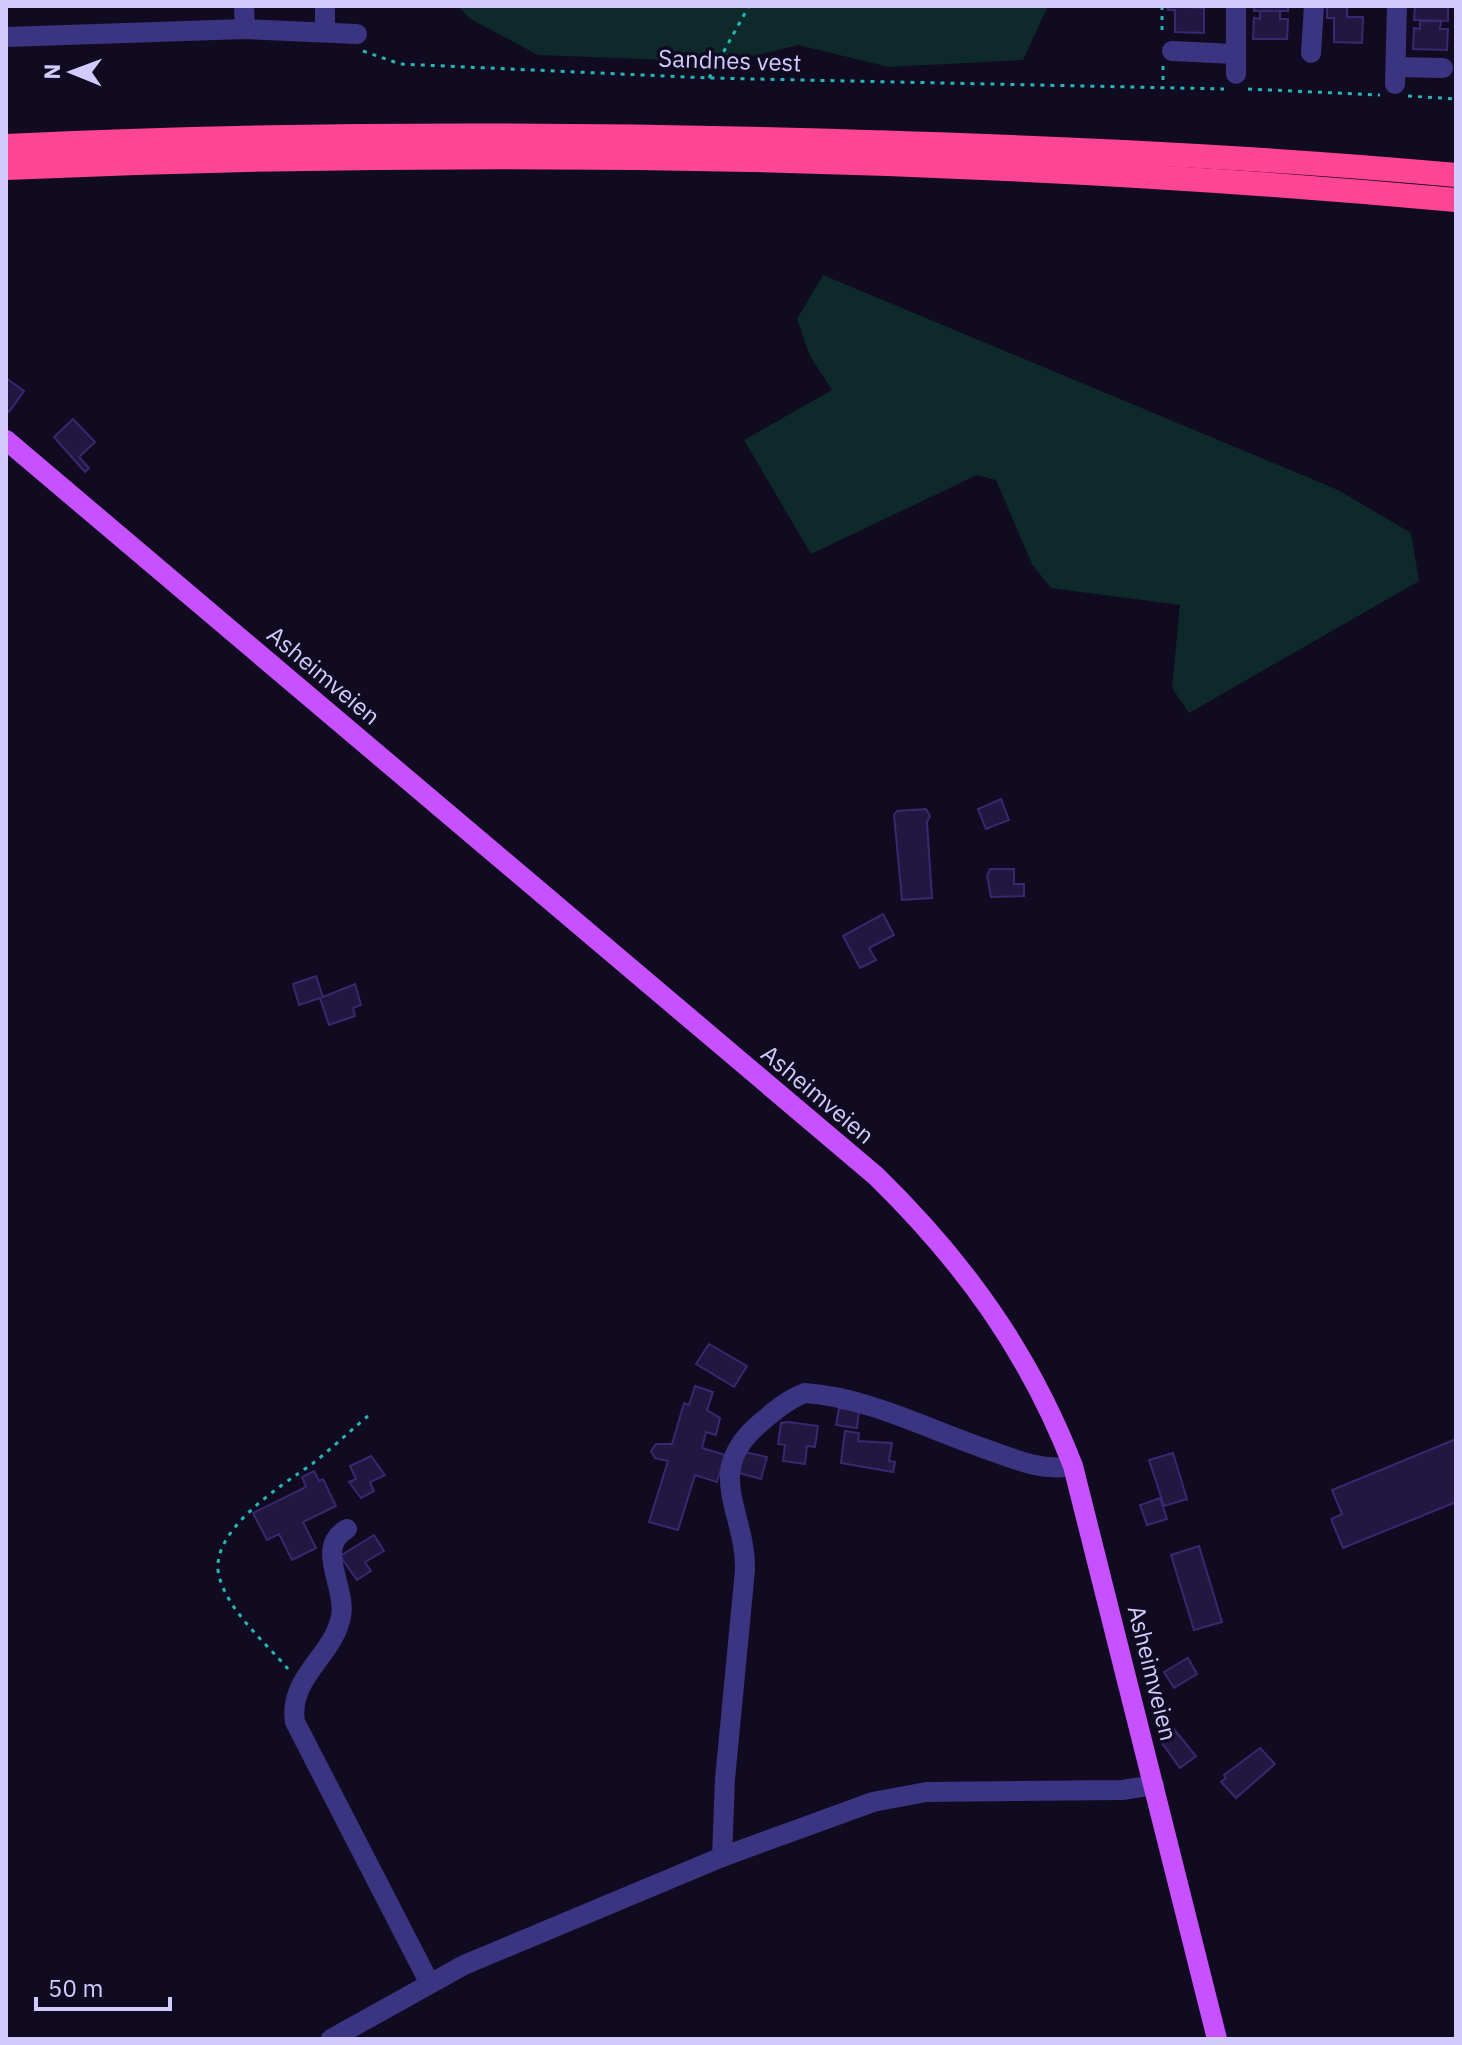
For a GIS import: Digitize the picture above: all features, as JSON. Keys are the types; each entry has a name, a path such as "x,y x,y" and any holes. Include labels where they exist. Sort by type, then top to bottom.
{"highway":[{"path":"6,146 379,135 682,137 1002,145 1456,175"},
{"path":"6,168 404,157 859,164 1128,175 1456,200"}],"main road":[{"name":"Asheimveien","path":"6,440 895,1195 935,1235 985,1298 1054,1416 1073,1466 1217,2039"}],"street":[{"path":"244,6 245,29"},
{"path":"325,6 325,30"},
{"path":"1172,51 1235,64 1236,6"},
{"path":"1311,53 1314,6"},
{"path":"1397,6 1396,75 1443,68"},
{"path":"6,37 245,29 325,30 354,41"},
{"path":"722,1857 725,1779 745,1570 744,1541 727,1479 735,1448 764,1420 805,1393 864,1406 1025,1463 1056,1469 1073,1466"},
{"path":"347,1529 338,1534 333,1544 333,1566 342,1607 340,1622 300,1685 293,1701 295,1722 429,1982"},
{"path":"331,2039 429,1982 722,1857 873,1802 908,1793 1122,1790 1154,1785"}],"path":[{"path":"709,78 749,6"},
{"name":"Sandnes vest","path":"354,41 400,64 709,78 1163,86 1456,99"},
{"path":"300,1685 234,1606 220,1578 217,1560 227,1538 276,1486 309,1466 368,1416"}],"green space":[{"path":"458,6 1048,6 1023,60 889,67 798,45 742,59 694,61 538,55 469,18"},
{"path":"823,275 1338,490 1411,533 1419,581 1189,713 1172,688 1180,605 1051,588 1032,564 996,480 977,475 811,554 744,440 832,390 810,356 797,319"}],"building":[{"path":"1168,6 1204,8 1204,33 1175,32 1175,10 1168,10"},
{"path":"1254,6 1288,6 1288,11 1254,11"},
{"path":"1415,6 1448,6 1448,21 1414,20"},
{"path":"1327,7 1347,7 1347,17 1363,17 1362,43 1334,42 1334,18 1327,18"},
{"path":"1260,11 1280,11 1280,19 1288,19 1287,39 1253,39 1254,18 1260,19"},
{"path":"1420,21 1441,21 1440,29 1448,29 1447,50 1413,49 1414,28 1420,29"},
{"path":"6,378 24,391 9,412 6,410"},
{"path":"73,419 95,442 79,457 89,468 85,472 54,437"},
{"path":"1001,799 1009,820 986,829 978,809"},
{"path":"926,809 930,816 927,822 932,898 902,900 894,815 897,811"},
{"path":"990,869 1014,869 1014,884 1024,884 1024,896 991,897 987,876"},
{"path":"883,914 894,935 869,948 876,960 860,968 843,936"},
{"path":"316,976 323,997 355,984 361,1005 353,1008 355,1016 329,1025 320,998 299,1005 293,984"},
{"path":"709,1344 747,1366 734,1387 696,1364"},
{"path":"695,1386 713,1392 707,1410 720,1418 716,1435 706,1432 702,1448 725,1455 717,1482 695,1475 678,1530 649,1522 668,1461 655,1458 651,1451 656,1444 672,1444 684,1403 689,1405"},
{"path":"839,1408 859,1411 857,1428 836,1425"},
{"path":"781,1423 818,1426 815,1447 807,1446 805,1464 783,1461 785,1445 778,1444"},
{"path":"845,1431 859,1433 858,1441 892,1443 889,1461 895,1462 893,1472 841,1463"},
{"path":"1456,1439 1456,1502 1343,1548 1331,1519 1342,1514 1332,1490"},
{"path":"744,1452 767,1457 761,1479 739,1473"},
{"path":"1173,1453 1187,1499 1164,1506 1149,1460"},
{"path":"371,1456 385,1475 370,1482 374,1491 361,1498 349,1482 356,1479 350,1466"},
{"path":"314,1471 319,1481 323,1479 336,1506 303,1522 316,1548 292,1560 279,1534 267,1540 253,1513 306,1487 302,1477"},
{"path":"1160,1498 1167,1519 1147,1525 1140,1505"},
{"path":"374,1535 384,1551 365,1562 371,1571 357,1580 340,1556"},
{"path":"1199,1546 1222,1622 1194,1630 1171,1555"},
{"path":"1188,1658 1197,1674 1174,1688 1164,1672"},
{"path":"1173,1728 1196,1756 1180,1768 1159,1739"},
{"path":"1260,1748 1275,1764 1236,1798 1221,1782 1226,1778 1224,1775"}]}
